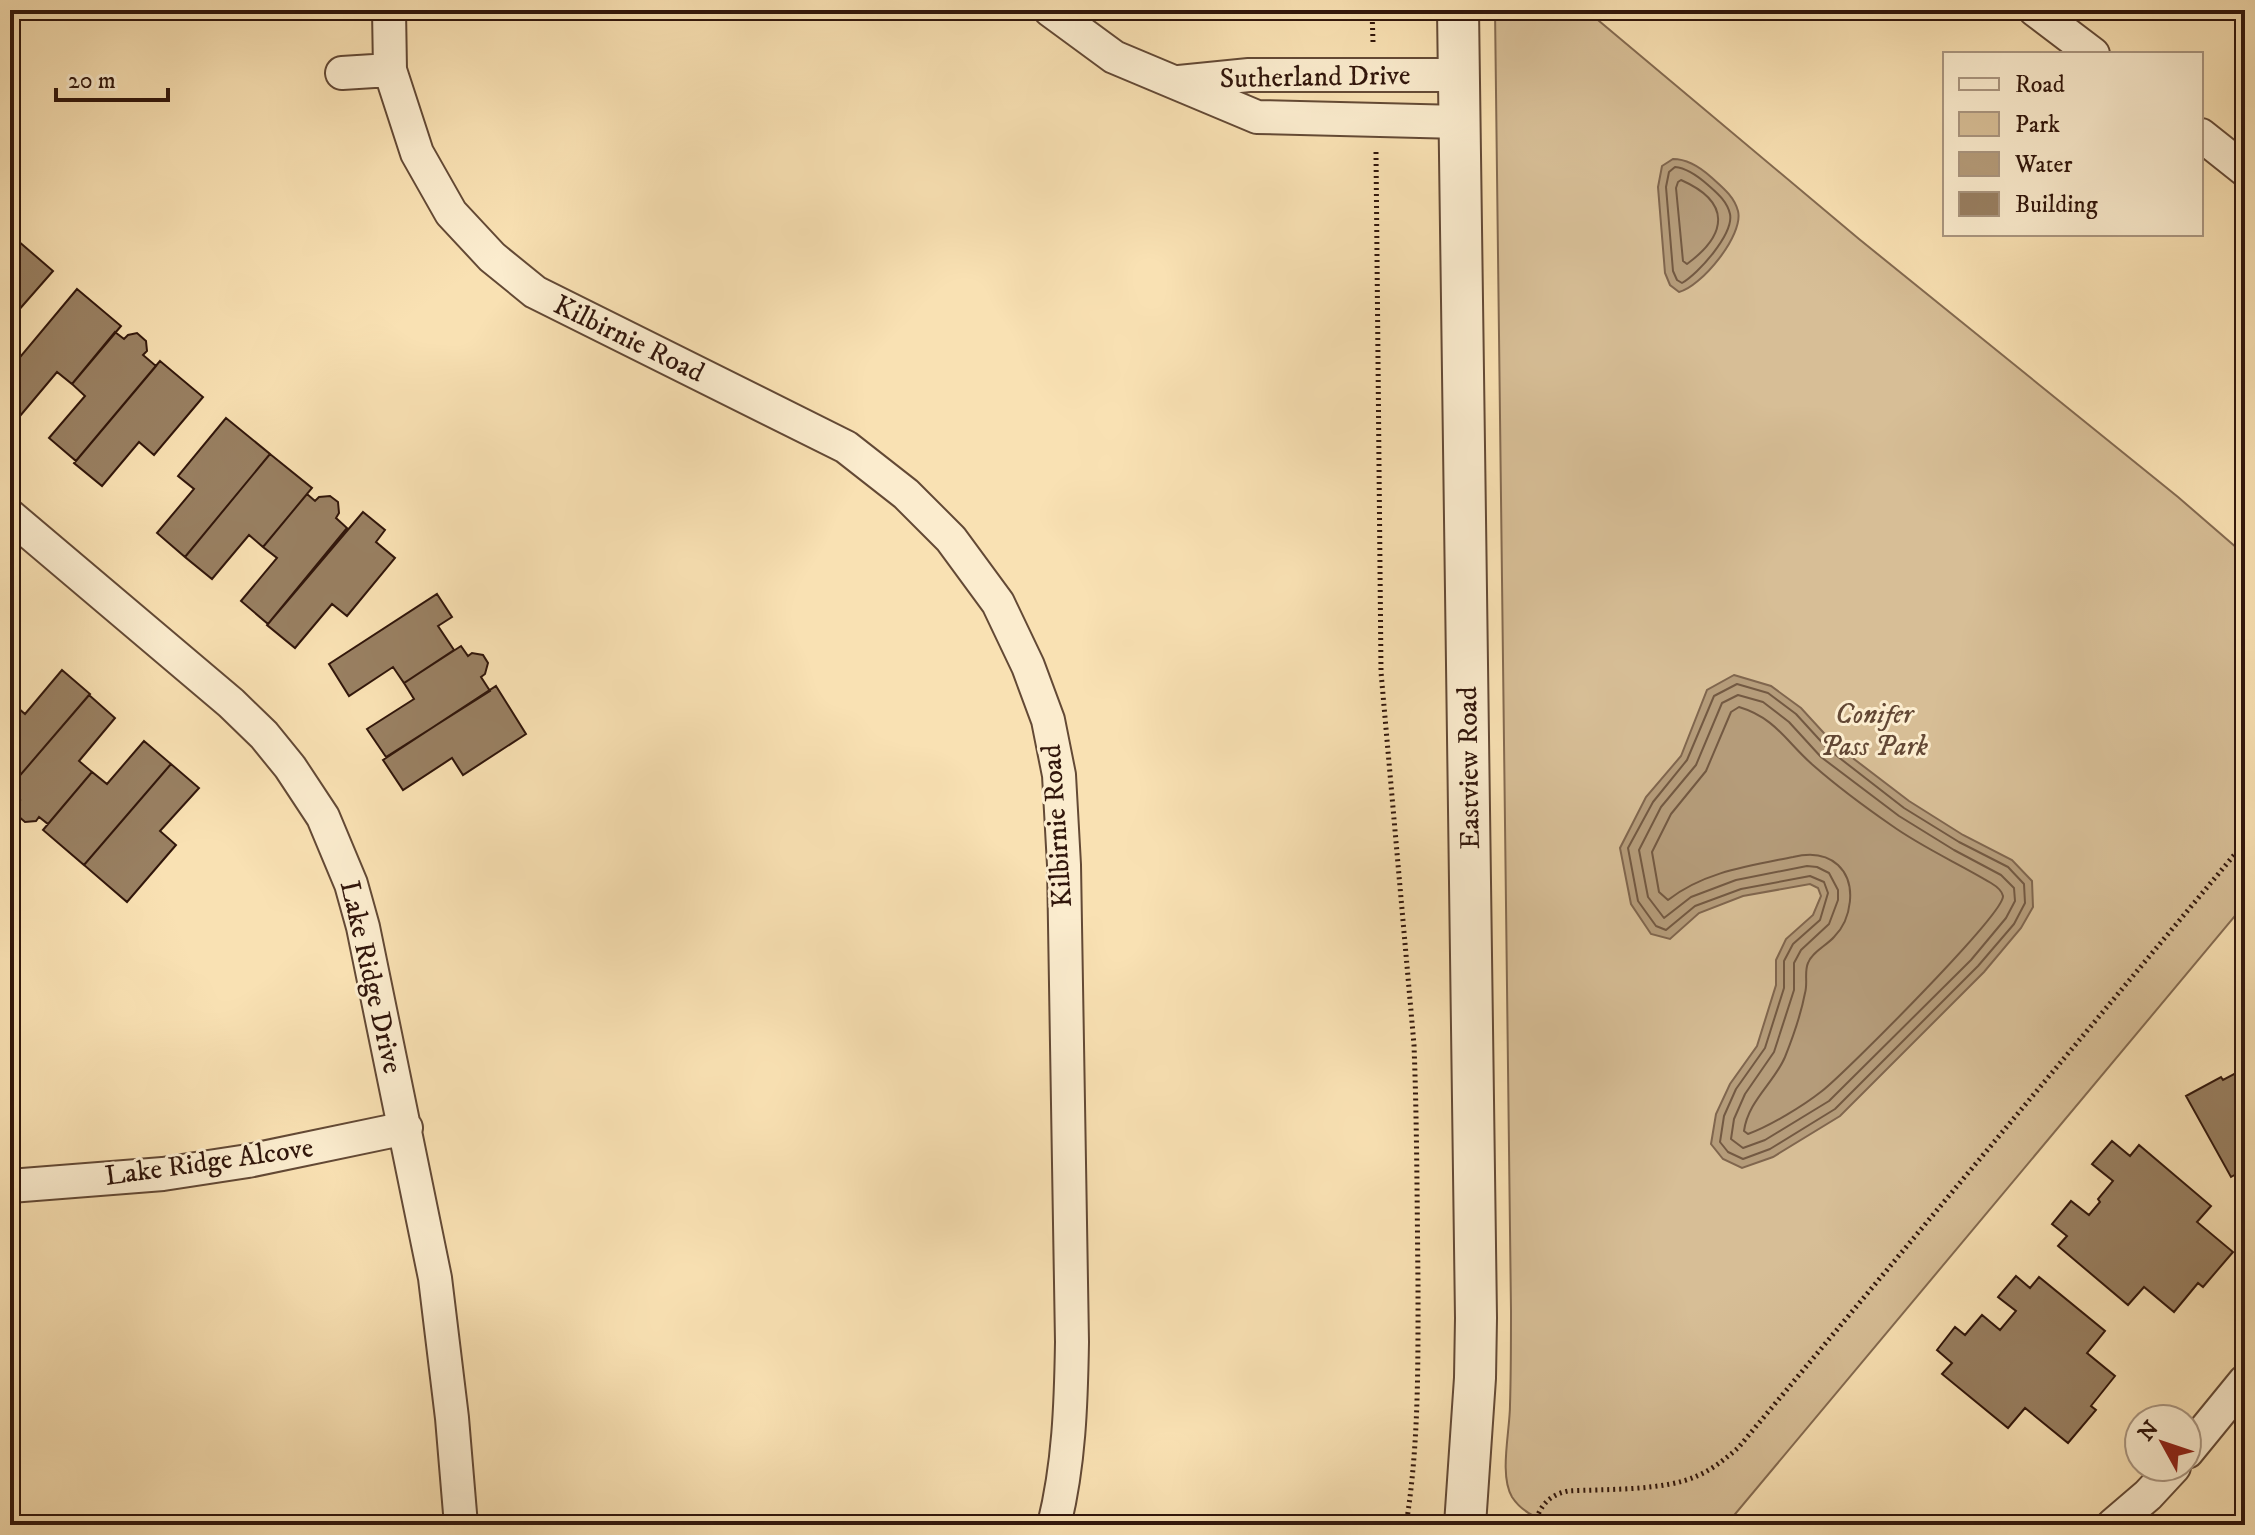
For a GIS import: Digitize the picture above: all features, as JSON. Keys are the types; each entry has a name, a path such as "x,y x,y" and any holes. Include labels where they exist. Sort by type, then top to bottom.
{"street":[{"name":"Kilbirnie Road","path":"389,10 390,70 417,153 451,213 492,257 535,292 846,447 906,494 951,539 998,603 1028,666 1048,720 1059,775 1064,865 1071,1414 1061,1496 1054,1525"},
{"name":"Sutherland Drive","path":"1050,10 1114,57 1257,117 1460,122"},
{"name":"Eastview Road","path":"1458,10 1476,1318 1474,1405 1465,1525"},
{"path":"2035,10 2090,52"},
{"path":"342,73 390,70"},
{"name":"Sutherland Drive","path":"1171,83 1249,75 1459,75"},
{"path":"2203,137 2245,170"},
{"name":"Lake Ridge Drive","path":"10,516 249,719 277,750 310,796 337,849 358,908 435,1278 461,1525"},
{"name":"Lake Ridge Alcove","path":"10,1186 163,1174 248,1161 406,1128"},
{"path":"2203,1432 2245,1381"},
{"path":"2113,1525 2159,1483"}],"path":[{"path":"1372,10 1373,42"},
{"path":"1376,155 1381,682 1414,1045 1416,1106 1418,1375 1413,1468 1406,1525"},
{"path":"1535,1525 1538,1512 1553,1495 1568,1491 1673,1483 1696,1477 1738,1448 2245,842"}],"green space":[{"name":"Conifer Pass Park","path":"1495,10 1586,10 1859,239 2178,497 2245,555 2245,904 1726,1525 1559,1525 1521,1508 1512,1497 1506,1477 1511,1311"}],"water":[{"path":"1673,159 1689,162 1707,174 1731,196 1738,211 1734,233 1719,259 1698,281 1679,292 1670,285 1665,273 1658,187 1662,166"},
{"path":"1734,675 1771,686 1801,708 1833,743 1909,801 1963,835 2012,860 2032,881 2033,907 2021,928 1984,972 1840,1116 1773,1157 1742,1168 1723,1159 1711,1144 1716,1114 1730,1084 1757,1046 1776,985 1776,960 1786,939 1813,915 1821,896 1818,888 1810,884 1743,896 1699,913 1670,939 1651,934 1631,904 1620,848 1646,797 1681,756 1707,690"}],"building":[{"path":"10,234 53,271 10,320"},
{"path":"77,289 121,326 72,384 57,372 20,416 10,407 10,369"},
{"path":"115,332 124,339 137,333 146,341 147,351 143,355 156,366 76,461 49,438 85,396 72,384"},
{"path":"160,361 203,397 154,455 139,442 102,486 74,463"},
{"path":"226,418 270,454 185,557 157,533 194,489 178,476"},
{"path":"270,454 312,488 263,547 249,535 212,579 185,557"},
{"path":"307,494 315,501 319,497 330,496 338,502 336,518 347,528 268,624 241,601 277,558 263,547"},
{"path":"363,512 385,530 376,542 395,558 347,616 332,604 295,648 267,625"},
{"path":"437,594 452,617 438,626 454,650 404,683 393,667 349,696 329,664"},
{"path":"461,646 468,656 472,653 483,655 488,663 481,677 490,691 386,757 367,729 414,699 404,683"},
{"path":"62,670 90,694 10,787 10,701 25,714"},
{"path":"496,686 526,734 463,775 452,758 403,790 383,760"},
{"path":"89,695 115,718 79,761 92,772 48,824 39,817 36,821 25,822 17,815 16,804 20,800 10,792 10,787"},
{"path":"144,741 171,764 84,865 43,830 92,772 107,784"},
{"path":"171,764 199,788 160,831 176,845 127,902 84,865"},
{"path":"2245,1060 2245,1169 2231,1177 2186,1096 2221,1077 2223,1080 2242,1070 2238,1064"},
{"path":"2112,1141 2130,1156 2139,1145 2211,1206 2197,1222 2233,1252 2203,1287 2198,1283 2174,1312 2144,1287 2128,1305 2058,1246 2067,1236 2052,1224 2071,1201 2089,1215 2113,1181 2092,1164"},
{"path":"2016,1276 2030,1288 2039,1277 2105,1331 2087,1353 2115,1376 2091,1406 2096,1410 2068,1443 2025,1408 2008,1428 1942,1374 1952,1363 1937,1350 1955,1327 1965,1335 1982,1315 2000,1330 2016,1311 1998,1297"}]}
